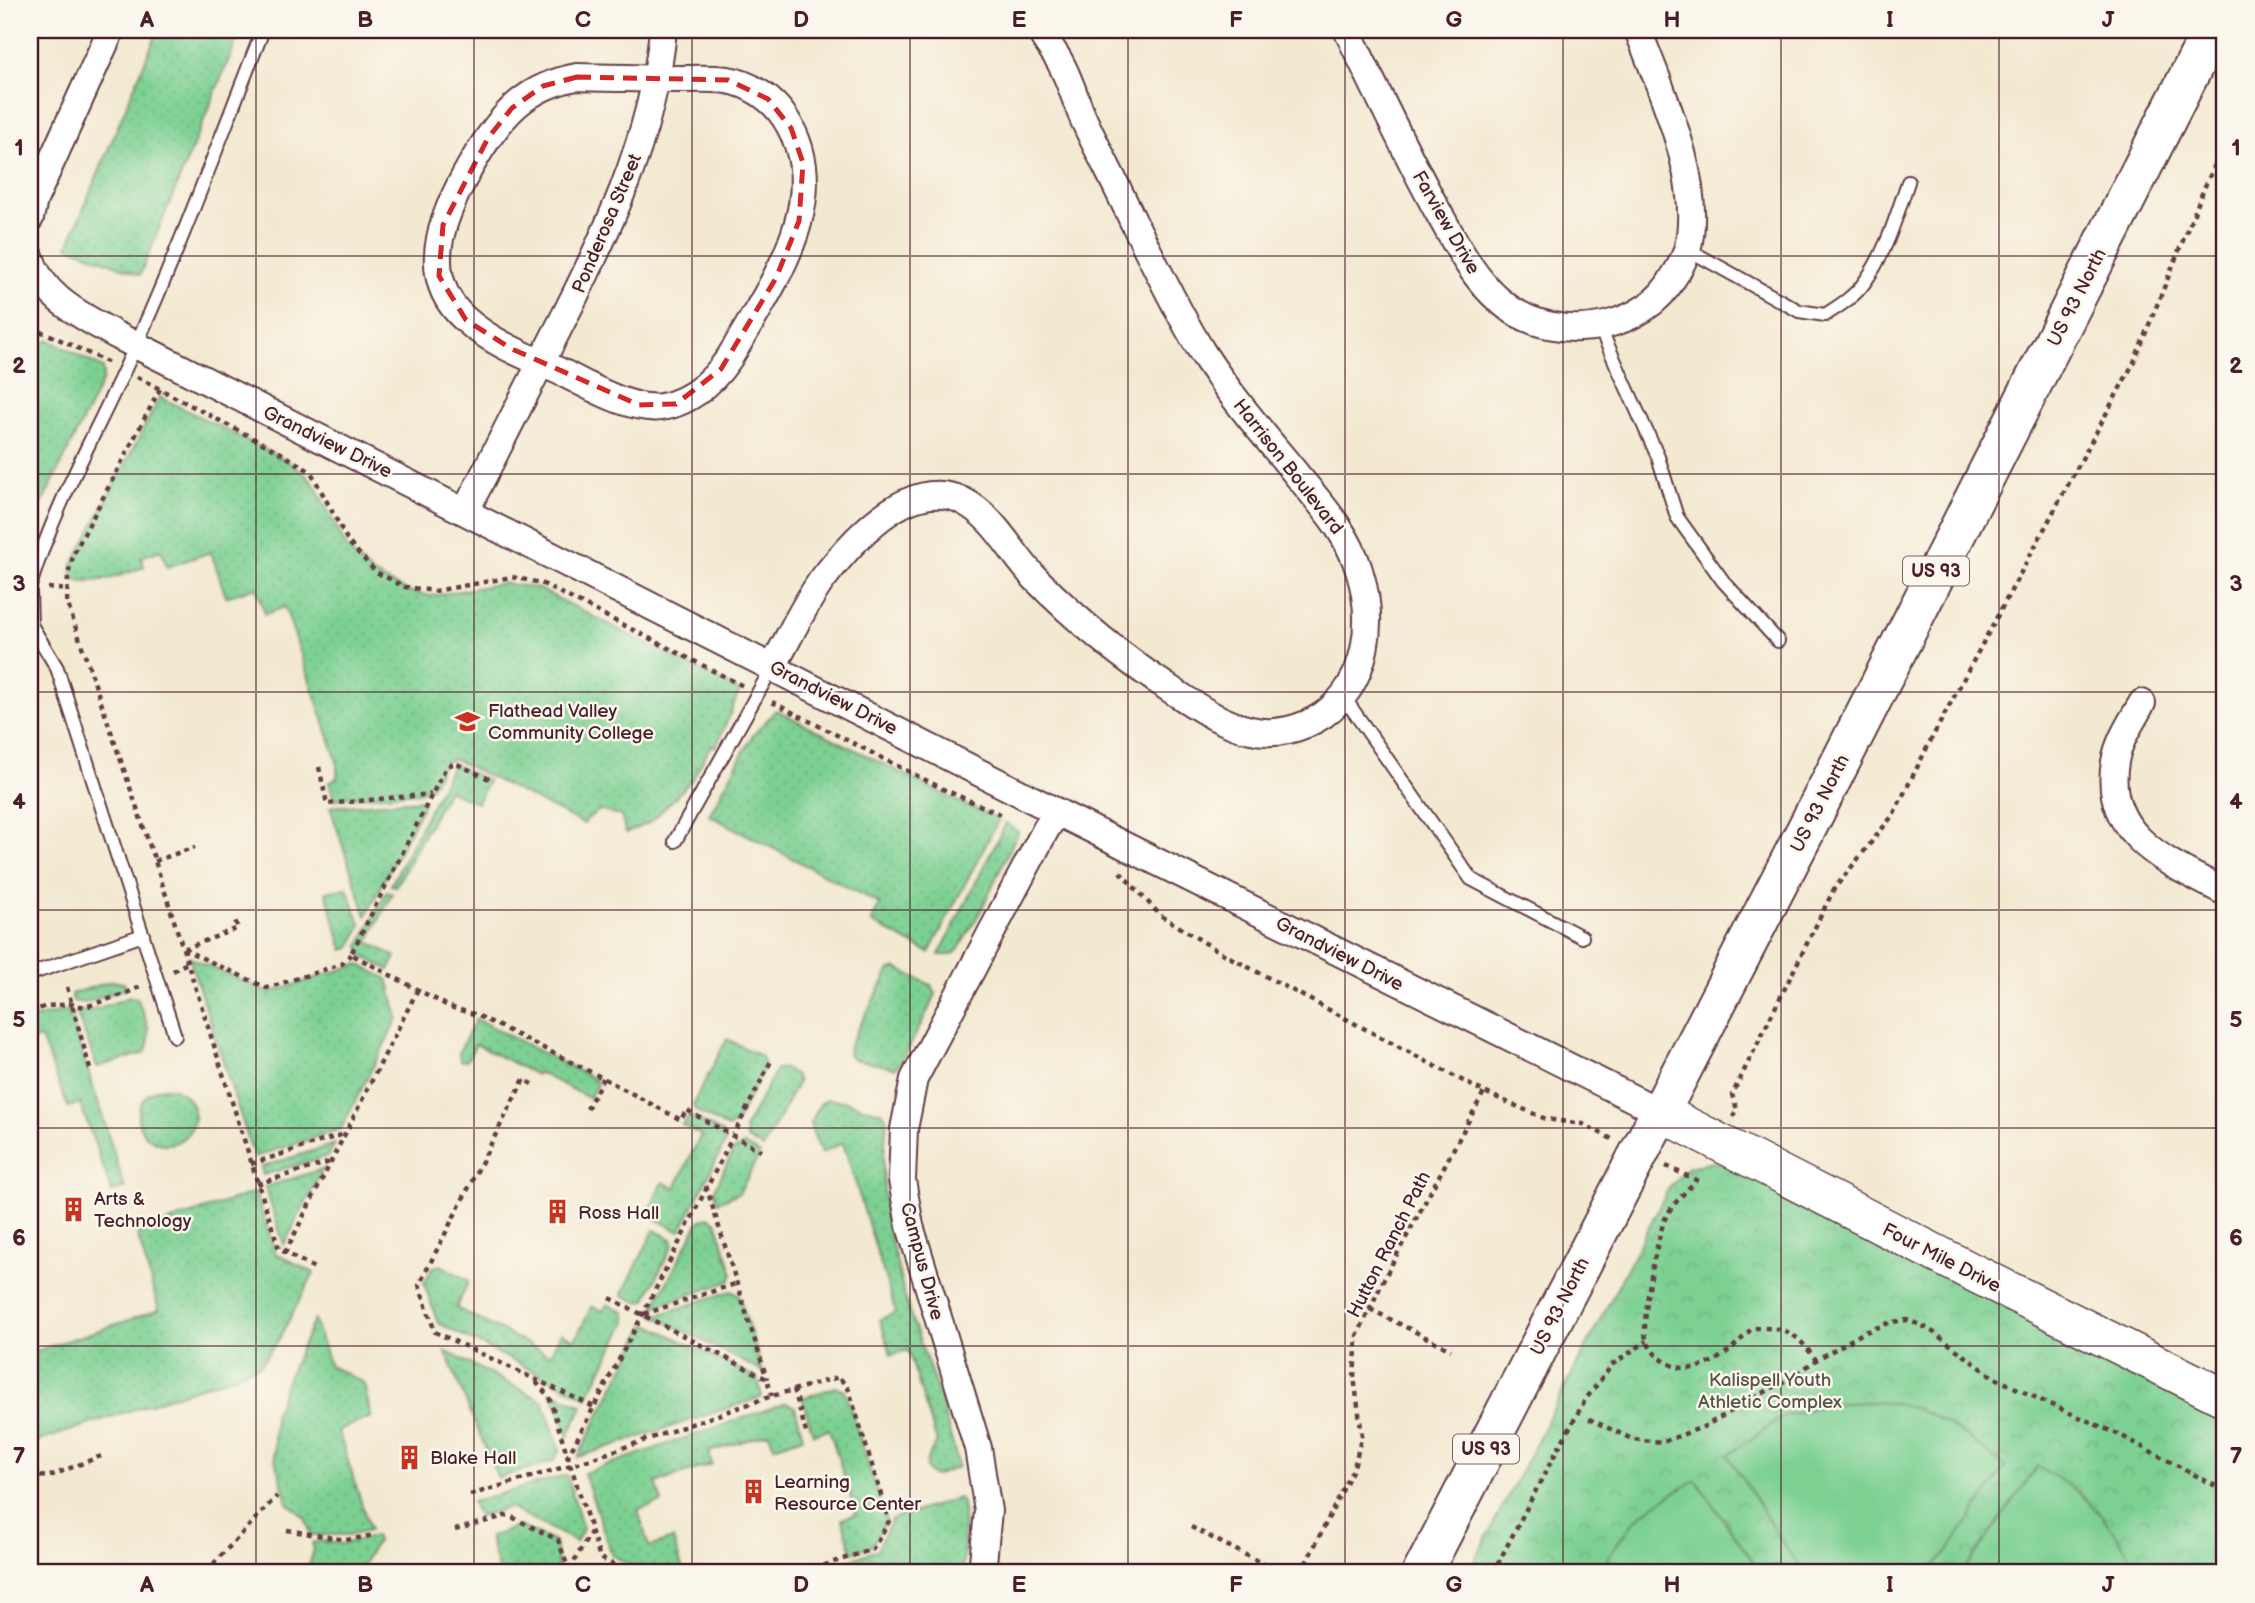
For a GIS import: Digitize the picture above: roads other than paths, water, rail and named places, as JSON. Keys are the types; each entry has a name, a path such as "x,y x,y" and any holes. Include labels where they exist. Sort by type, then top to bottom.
{"main road":[{"name":"US 93 North","path":"1422,1573 2212,30"}],"street":[{"path":"30,218 34,200 111,30"},
{"name":"Ponderosa Street","path":"466,510 585,278 615,210 641,140 656,79 663,30"},
{"name":"Harrison Boulevard","path":"773,666 820,582 851,546 884,514 903,503 922,495 943,494 962,500 980,513 997,530 1030,573 1069,613 1157,681 1202,710 1251,730 1276,732 1302,727 1324,714 1343,696 1357,673 1365,647 1368,620 1366,592 1346,539 1330,515 1239,404 1174,304 1082,115 1060,61 1040,30"},
{"name":"Farview Drive","path":"1347,30 1416,172 1460,251 1486,288 1520,315 1539,323 1578,328 1618,321 1655,301 1670,285 1687,249 1689,194 1679,141 1638,30"},
{"path":"578,77 728,80 752,89 768,99 781,112 799,145 803,163 803,201 793,240 776,278 722,369 708,384 676,404 658,407 639,405 604,393 541,363 466,320 444,292 437,260 443,225 467,172 488,138 512,108 543,86 578,77"},
{"name":"Grandview Drive","path":"30,256 39,286 67,307 136,345 773,666 1052,820 1660,1112"},
{"path":"2142,703 2123,738 2115,760 2113,782 2116,802 2136,837 2150,850 2167,862 2225,892"},
{"name":"Campus Drive","path":"982,1573 988,1511 978,1448 910,1226 902,1180 904,1129 914,1079 1052,820"},
{"name":"Four Mile Drive","path":"1660,1112 1718,1144 2225,1398"}],"lane":[{"path":"30,586 41,548 125,370 169,267 263,30"},
{"path":"1687,249 1799,310 1825,315 1849,299 1863,284 1885,248 1908,182"},
{"path":"1599,326 1658,457 1677,517 1723,581 1778,641"},
{"path":"30,592 31,625 57,668 175,1036"},
{"path":"675,841 773,666"},
{"path":"1343,696 1471,879 1582,937"},
{"path":"30,974 143,935"}],"place":[{"name":"Flathead Valley Community College","path":"468,721"},
{"name":"Arts & Technology","path":"74,1209"},
{"name":"Ross Hall","path":"558,1212"},
{"name":"Blake Hall","path":"410,1457"},
{"name":"Learning Resource Center","path":"754,1492"}],"park label":[{"name":"Kalispell Youth Athletic Complex","path":"1770,1390"}]}
